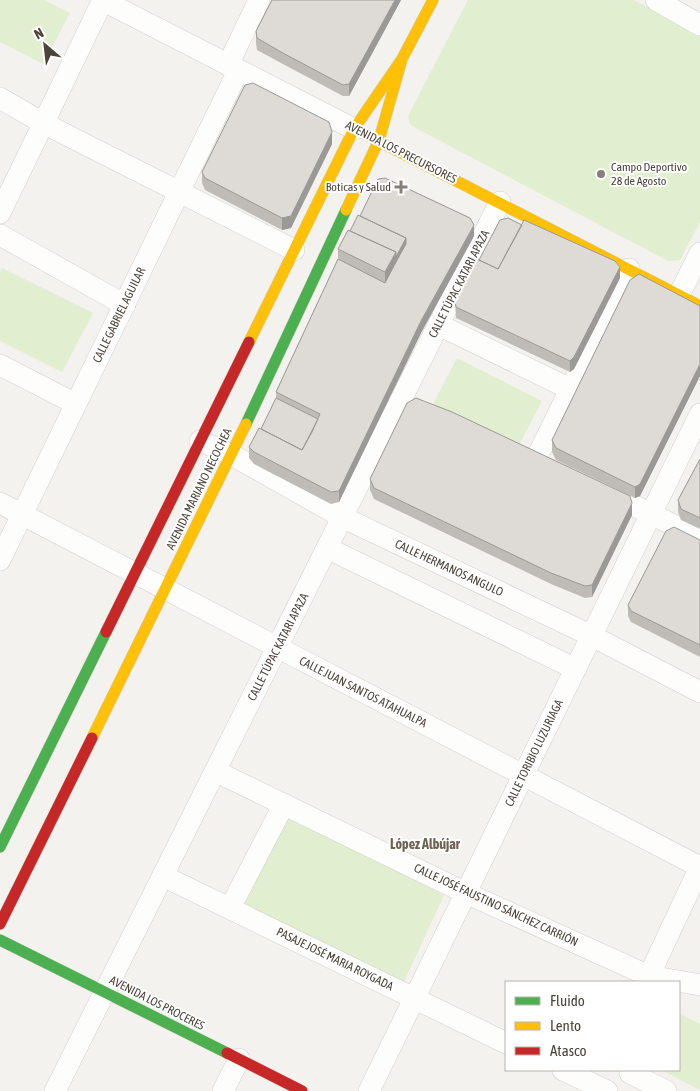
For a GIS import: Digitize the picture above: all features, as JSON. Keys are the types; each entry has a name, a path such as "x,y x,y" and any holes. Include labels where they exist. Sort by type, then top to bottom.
{"street":[{"name":"AVENIDA LOS PRECURSORES","path":"102,0 233,68 379,140 700,306"},
{"path":"0,212 102,0"},
{"name":"CALLE GABRIEL AGUILAR","path":"0,560 179,192 233,68 259,0"},
{"name":"AVENIDA MARIANO NECOCHEA","path":"0,847 354,129 402,59 433,0"},
{"path":"656,0 700,25"},
{"name":"AVENIDA MARIANO NECOCHEA","path":"0,924 232,455 379,140 402,59"},
{"path":"0,98 43,123 294,250"},
{"name":"CALLE TÚPAC KATARI APAZA","path":"55,1091 342,517 412,400 439,325 500,202"},
{"path":"0,235 124,305"},
{"path":"679,295 700,253"},
{"path":"536,459 629,269"},
{"path":"439,325 570,389"},
{"path":"0,365 76,404"},
{"name":"CALLE TORIBIO LUZURIAGA","path":"369,1091 700,414"},
{"name":"CALLE HERMANOS ANGULO","path":"200,441 232,455 342,517 592,636 700,692"},
{"path":"590,484 700,538"},
{"name":"CALLE JUAN SANTOS ATAHUALPA","path":"0,503 700,867"},
{"path":"327,548 576,668"},
{"name":"CALLE JOSÉ FAUSTINO SÁNCHEZ CARRIÓN","path":"216,771 466,893 649,976 670,981"},
{"path":"230,908 284,804"},
{"path":"649,976 700,867"},
{"name":"PASAJE JOSÉ MARIA ROYGADA","path":"163,876 505,1042"},
{"name":"AVENIDA LOS PROCERES","path":"0,940 302,1091"},
{"name":"CALLE JOSÉ FAUSTINO SÁNCHEZ CARRIÓN","path":"680,983 700,985"},
{"path":"223,1091 238,1059"},
{"path":"565,1071 607,1091"},
{"path":"628,1078 666,1091"}],"green space":[{"path":"0,0 44,0 70,13 43,64 0,42"},
{"name":"Campo Deportivo 28 de Agosto","path":"468,0 634,0 700,36 700,222 680,260 668,261 410,125 408,116"},
{"path":"2,268 93,313 62,372 0,341 0,272"},
{"path":"457,358 542,401 517,449 432,406"},
{"path":"288,816 444,895 404,982 244,905"},
{"path":"680,1014 700,1024 700,1090 663,1071 680,1071"}],"building":[{"path":"272,0 395,0 349,84 343,85 257,38 256,31"},
{"path":"253,83 329,122 332,132 291,216 282,218 205,178 202,172 245,85"},
{"path":"385,178 470,218 474,225 421,321 339,491 331,492 254,452 249,447 259,428 302,450 312,432 320,414 276,392 338,259 385,283 406,244 406,238 360,216 378,179"},
{"path":"358,215 406,238 396,257 396,252 350,231"},
{"path":"508,218 522,225 498,269 479,260 500,220"},
{"path":"524,220 615,261 620,267 574,357 570,361 456,307 455,301 477,259 498,269"},
{"path":"348,230 396,252 385,272 338,249"},
{"path":"639,274 700,306 700,364 640,484 635,487 556,448 552,440 630,280"},
{"path":"276,398 318,419 302,450 261,429"},
{"path":"416,398 452,412 630,496 632,503 592,585 585,586 551,573 374,488 370,479 407,403"},
{"path":"700,459 700,518 681,509 678,500"},
{"path":"674,527 700,540 700,645 631,611 628,605 666,531"}],"traffic: fast":[{"path":"246,424 346,210"},
{"path":"0,847 106,632"},
{"path":"0,940 227,1053"}],"traffic: slow":[{"path":"249,342 354,129 402,59 433,0"},
{"path":"346,210 379,140 402,59"},
{"path":"363,133 700,306"},
{"path":"92,738 246,424"}],"traffic: jam":[{"path":"106,632 249,342"},
{"path":"0,924 92,738"},
{"path":"227,1053 302,1091"}],"place":[{"name":"Campo Deportivo 28 de Agosto","path":"601,174"},
{"name":"Boticas y Salud","path":"401,187"}],"district":[{"name":"López Albújar","path":"425,844"}]}
